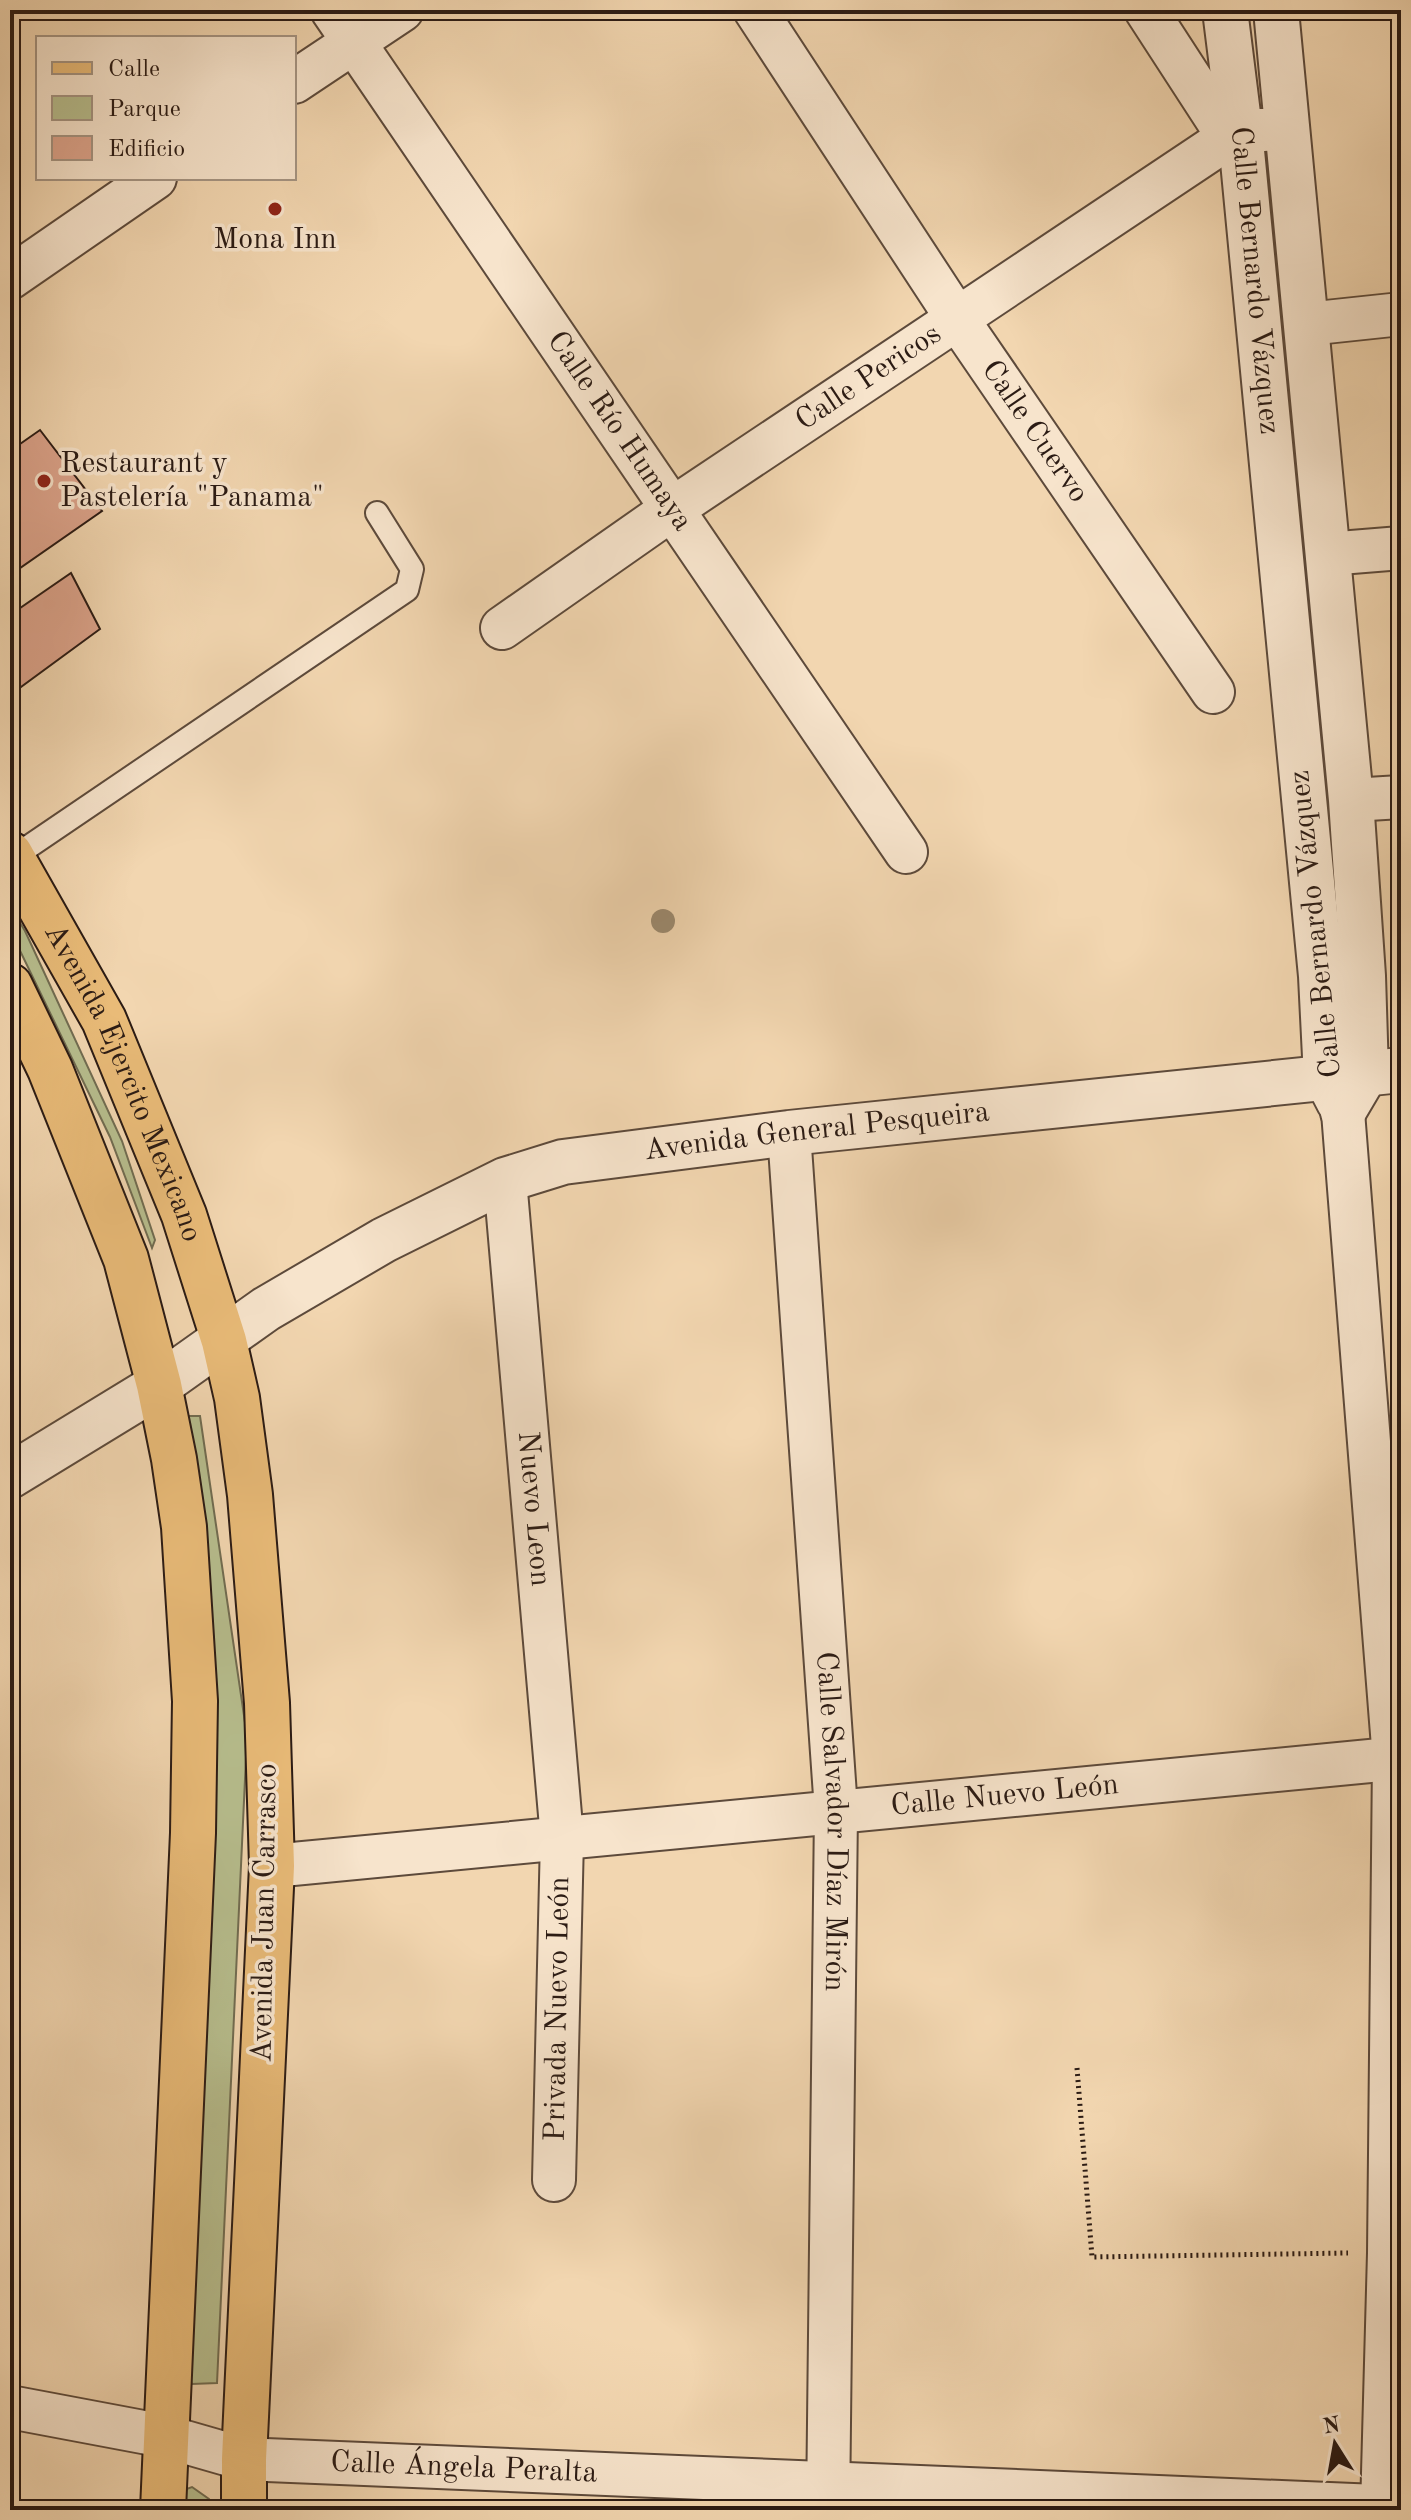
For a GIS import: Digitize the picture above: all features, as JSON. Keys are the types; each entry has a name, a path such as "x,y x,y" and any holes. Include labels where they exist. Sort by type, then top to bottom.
{"main road":[{"name":"Avenida Ejercito Mexicano","path":"11,856 104,1020 184,1215 204,1273"},
{"name":"Avenida Ejercito Mexicano","path":"10,986 50,1069 126,1259 159,1385"},
{"name":"Avenida Juan Carrasco","path":"204,1273 237,1398 250,1495 267,1703 272,1866 244,2510"},
{"path":"159,1385 184,1527 195,1701 193,1833 163,2510"}],"street":[{"path":"296,80 343,26 402,10"},
{"name":"Calle Cuervo","path":"755,10 958,320 1213,692"},
{"path":"1146,10 1218,121 1240,130 1289,130"},
{"name":"Calle Bernardo Vázquez","path":"1225,10 1240,130 1321,976 1359,1083"},
{"name":"Calle Bernardo Vázquez","path":"1276,10 1351,800 1363,976 1359,1083 1398,1759 1389,2253 1388,2508"},
{"name":"Calle Río Humaya","path":"343,26 906,852"},
{"name":"Calle Pericos","path":"502,628 672,509 1240,130"},
{"path":"10,278 152,180"},
{"path":"1307,324 1401,314"},
{"path":"1327,554 1401,548"},
{"path":"1351,800 1401,797"},
{"name":"Avenida General Pesqueira","path":"10,1476 159,1385 266,1309 384,1240 505,1180 563,1162 789,1133 1359,1083"},
{"name":"Calle Salvador Díaz Mirón","path":"789,1133 836,1810 828,2498"},
{"name":"Nuevo Leon","path":"505,1180 562,1838"},
{"name":"Calle Nuevo León","path":"272,1866 1398,1759"},
{"name":"Privada Nuevo León","path":"554,2180 562,1838"},
{"name":"Calle Ángela Peralta","path":"10,2407 164,2436 244,2459 828,2498 1388,2508"}],"lane":[{"path":"11,856 407,590 412,569 377,513"}],"path":[{"path":"1077,2068 1092,2257 1389,2253"}],"green space":[{"path":"10,906 25,931 122,1141 155,1240 152,1248 110,1137 10,930"},
{"path":"176,1416 200,1416 247,1736 217,2383 192,2384 185,2370 217,1734"},
{"path":"192,2487 209,2499 209,2510 175,2510 175,2493"}],"building":[{"name":"Restaurant y Pastelería \"Panama\"","path":"40,430 102,511 10,575 10,451"},
{"path":"71,573 100,629 10,695 10,615"}],"place":[{"name":"Mona Inn","path":"275,209"},
{"name":"Restaurant y Pastelería \"Panama\"","path":"44,481"}]}
